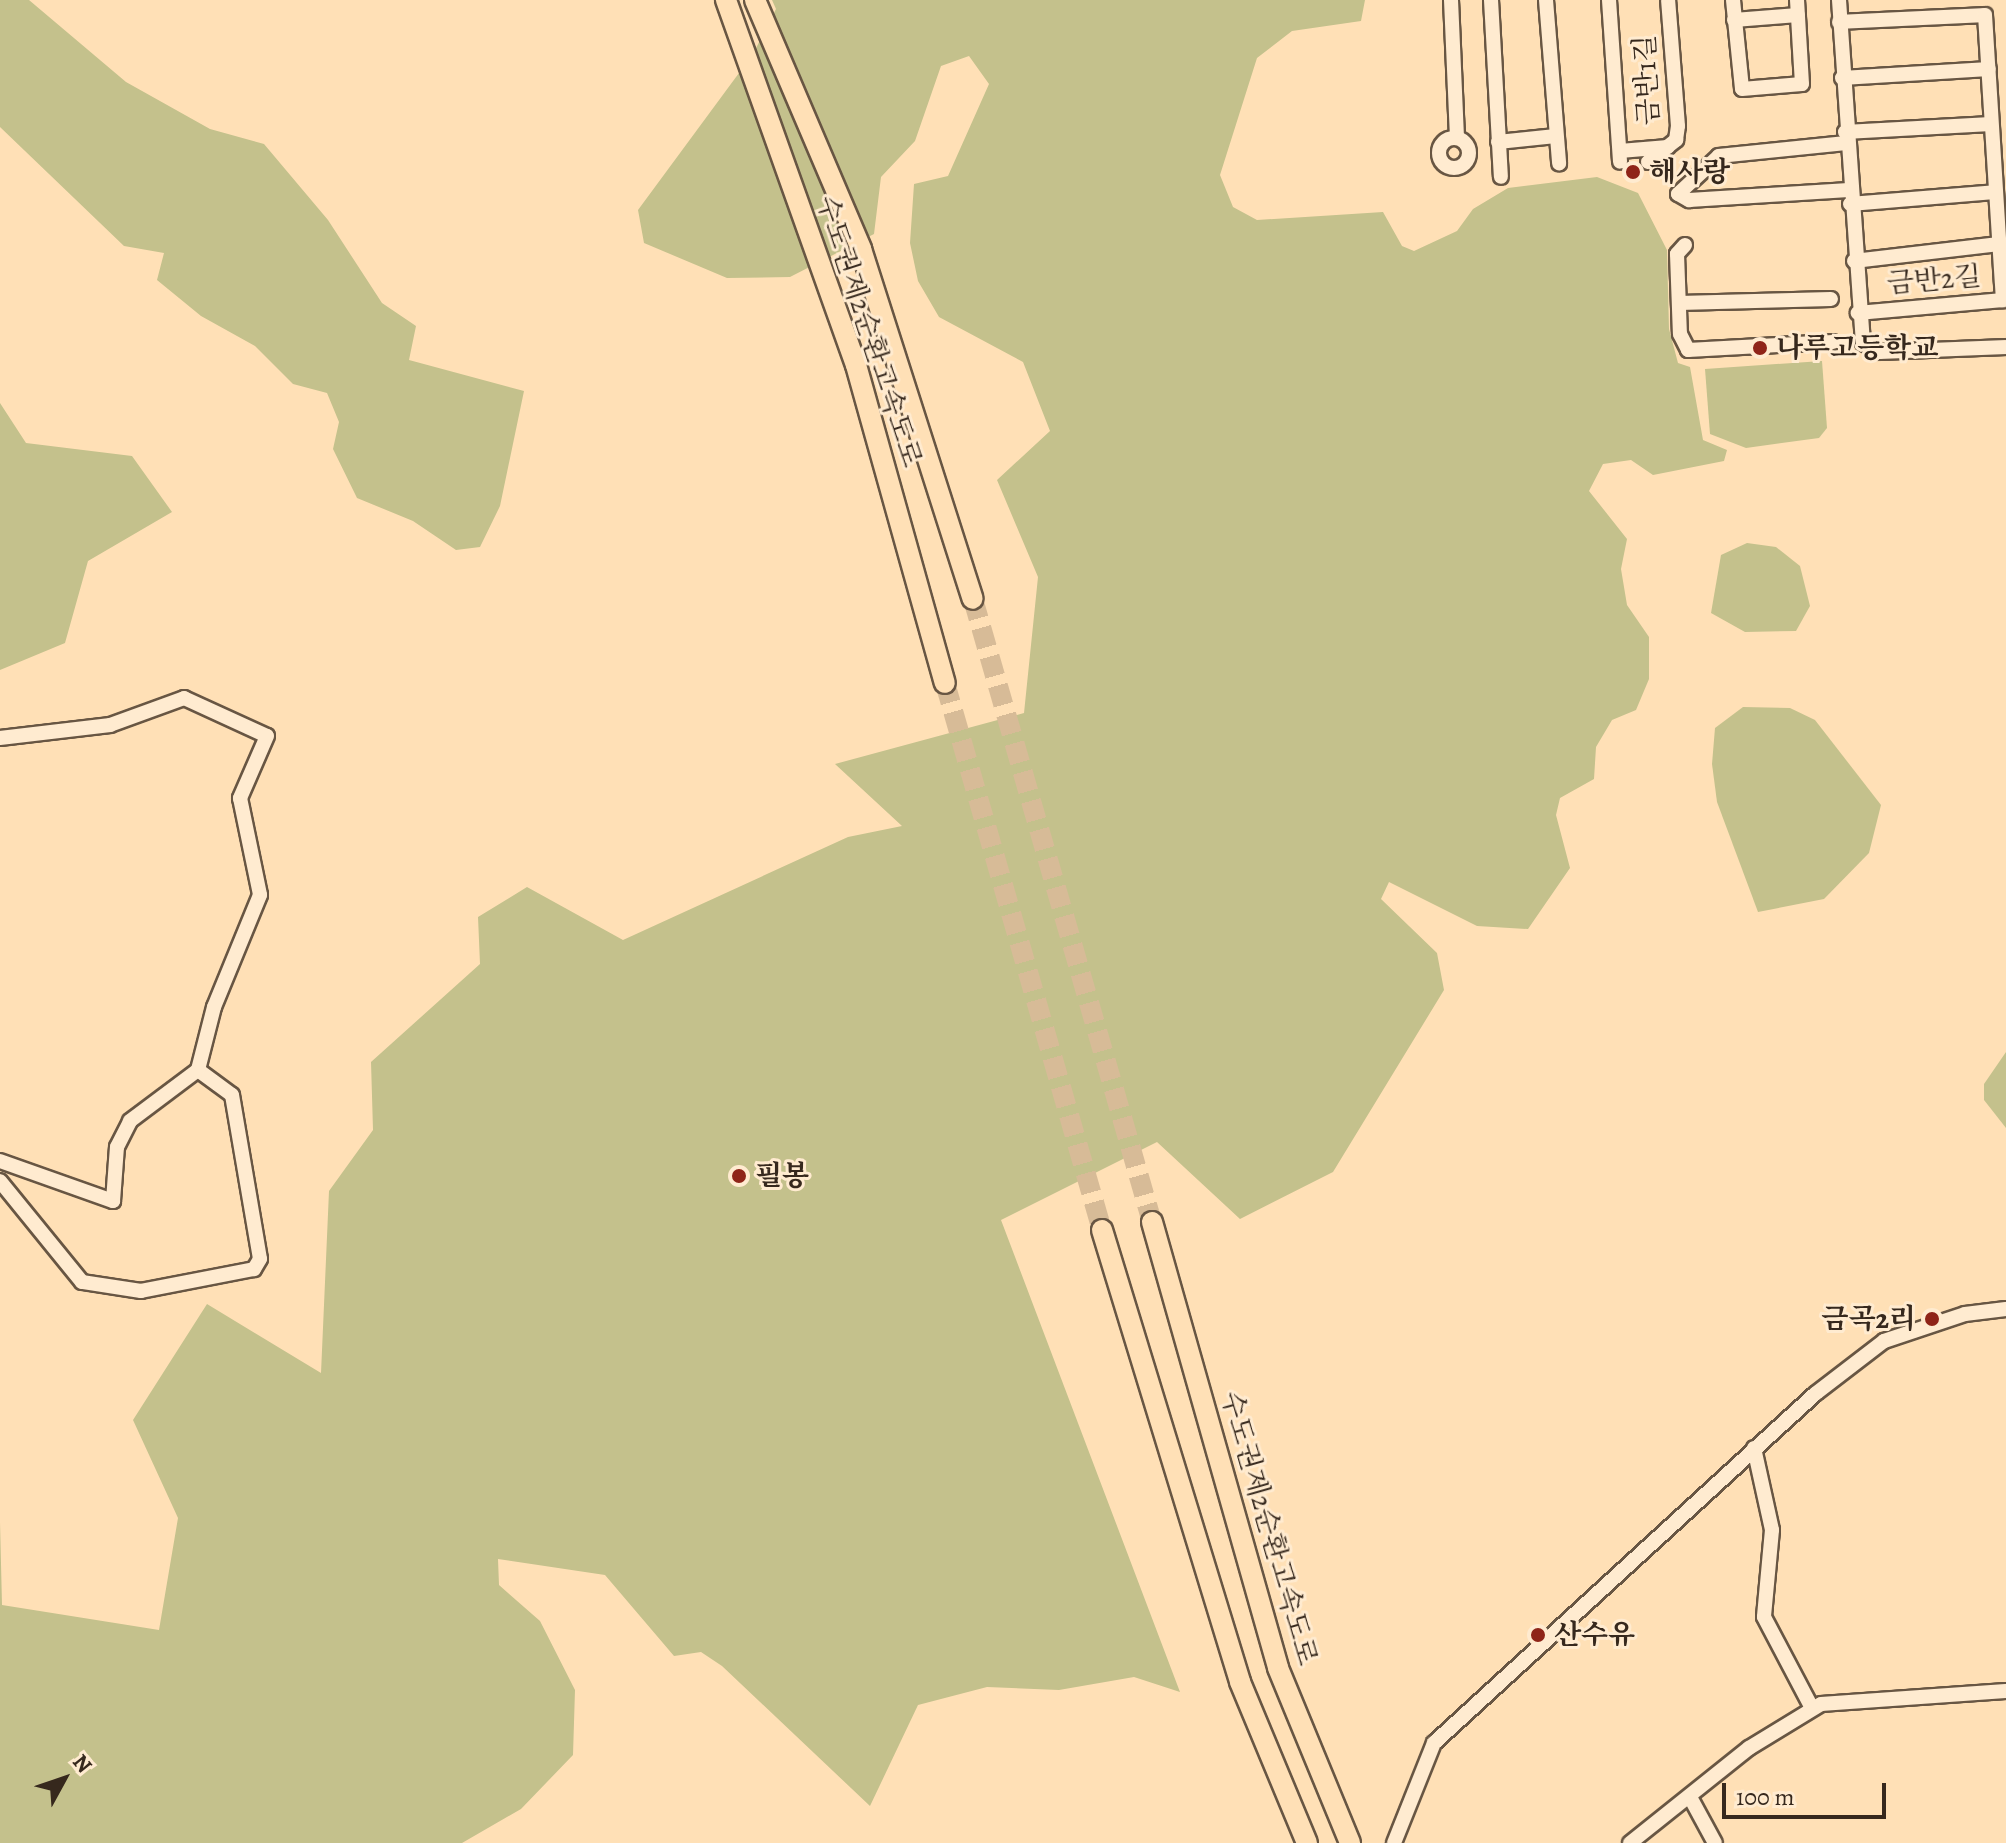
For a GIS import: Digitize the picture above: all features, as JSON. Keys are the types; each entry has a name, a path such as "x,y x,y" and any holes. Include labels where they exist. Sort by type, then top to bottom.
{"highway":[{"name":"수도권제2순환고속도로","path":"726,0 856,365 945,683"},
{"name":"수도권제2순환고속도로","path":"755,0 861,249 973,599"},
{"name":"수도권제2순환고속도로","path":"1152,1222 1278,1668 1350,1843"},
{"path":"1102,1230 1240,1682 1307,1843"}],"street":[{"path":"1451,0 1457,138"},
{"path":"1491,0 1501,177"},
{"path":"1546,0 1559,163"},
{"name":"금반1길","path":"1609,0 1620,156 1668,147 1678,126 1668,0"},
{"path":"1733,0 1734,20 1740,89 1798,86 1798,8 1734,20"},
{"name":"금반2길","path":"1839,0 1860,336 1873,351 2006,347"},
{"path":"1839,22 1985,15 1999,244"},
{"path":"1842,78 1989,69"},
{"path":"1991,124 1846,137 1719,156 1678,194 1689,200 1995,192"},
{"path":"1498,142 1556,136"},
{"path":"1648,162 1668,147"},
{"name":"금반2길","path":"1854,261 1999,244 2003,300 1858,313"},
{"path":"1685,245 1677,254 1679,303 1688,350 1833,342"},
{"path":"1679,303 1831,299"},
{"path":"0,738 110,725 184,698 267,736 240,798 260,895 214,1007 198,1070 130,1121 117,1147 113,1201 0,1161"},
{"path":"0,1181 82,1282 141,1291 254,1269 260,1259 232,1095 198,1070"},
{"path":"1394,1843 1434,1743 1754,1448 1884,1341 1965,1314 2006,1309"},
{"path":"1754,1448 1772,1530 1764,1617 1812,1708"},
{"path":"1630,1843 1812,1708 2006,1691"},
{"path":"1690,1797 1715,1843"}],"shaded area":[{"path":"0,0 29,0 126,82 210,129 264,144 328,220 382,303 416,326 409,360 524,391 500,506 480,547 456,550 413,521 357,498 333,449 339,422 327,393 293,384 255,346 201,316 157,280 164,253 124,246 0,127"},
{"path":"772,0 1365,0 1361,21 1292,31 1257,58 1220,175 1233,207 1257,220 1383,212 1402,246 1414,251 1457,231 1473,209 1508,188 1597,177 1638,193 1667,250 1669,329 1678,363 1690,367 1703,440 1727,450 1724,461 1653,475 1631,460 1603,464 1589,491 1627,539 1621,569 1627,605 1649,637 1649,679 1636,710 1612,720 1596,747 1594,779 1560,798 1556,815 1570,868 1528,929 1477,926 1389,882 1381,899 1437,953 1444,990 1333,1172 1240,1219 1157,1142 1001,1220 1180,1692 1134,1677 1059,1690 987,1687 918,1705 870,1806 722,1666 701,1652 674,1656 605,1575 498,1559 499,1585 540,1621 575,1690 573,1755 521,1809 462,1843 0,1843 0,1522 2,1605 159,1630 178,1518 133,1420 207,1304 321,1373 329,1191 373,1130 371,1062 480,964 478,917 527,887 623,940 848,837 902,826 835,764 1024,713 1038,577 997,480 1050,431 1023,362 939,317 918,281 910,243 914,184 948,176 989,84 969,56 941,66 915,141 881,177 874,234 790,277 727,278 644,243 638,210 753,54 776,9"},
{"path":"1822,361 1827,428 1819,438 1746,448 1710,434 1705,369"},
{"path":"0,403 26,443 132,456 172,512 88,561 65,643 0,670"},
{"path":"1747,543 1776,547 1800,566 1810,606 1796,631 1745,632 1711,613 1721,555"},
{"path":"1743,707 1790,708 1815,720 1881,805 1869,853 1824,899 1758,912 1717,802 1712,764 1715,728"},
{"path":"2006,1052 2006,1128 1984,1100 1984,1084"}],"tunnel":[{"path":"973,599 1152,1222"},
{"path":"945,683 1102,1230"}],"place":[{"name":"해사랑","path":"1633,172"},
{"name":"나루고등학교","path":"1760,348"},
{"name":"필봉","path":"739,1176"},
{"name":"금곡2리","path":"1932,1319"},
{"name":"산수유","path":"1538,1635"}]}
